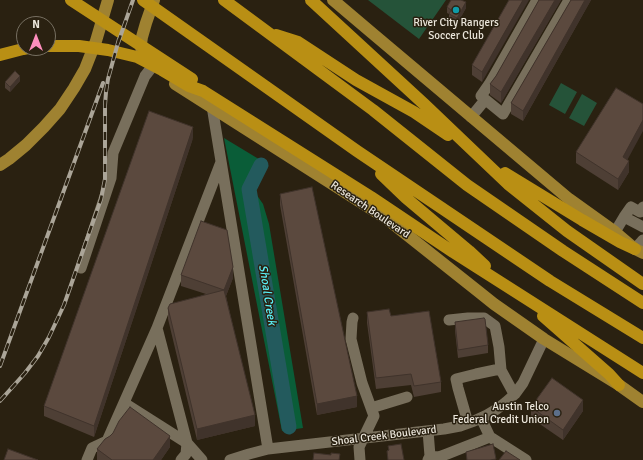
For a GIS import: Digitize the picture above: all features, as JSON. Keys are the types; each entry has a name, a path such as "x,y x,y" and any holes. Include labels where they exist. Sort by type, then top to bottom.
{"highway":[{"path":"71,0 194,80 203,91"},
{"path":"143,0 357,151 550,281 643,338"},
{"path":"224,0 373,110 467,185 535,233 643,303"},
{"path":"311,0 508,184 567,231 643,284"},
{"path":"265,31 298,42 356,80 414,112 515,179 575,216 620,242 640,247"},
{"path":"56,46 79,46 108,50 137,57 189,86 203,91 371,197 453,252 643,373"},
{"path":"0,55 16,51"},
{"path":"357,151 406,198 469,251 501,281 609,374 619,385"},
{"path":"546,214 643,274"}],"main road":[{"path":"0,165 26,145 44,127 74,88 85,69 96,41 108,0"},
{"name":"Research Boulevard","path":"154,0 141,44 144,59 158,73 212,106 387,219 479,292 544,339 619,385 643,402"},
{"path":"333,0 569,199 615,232 640,247"}],"street":[{"path":"537,0 490,83 481,96 503,114 569,0"},
{"path":"81,268 111,178 113,153 145,76 152,67"},
{"path":"471,116 485,100"},
{"path":"212,106 268,449"},
{"path":"87,460 92,448 107,441 157,328 222,162"},
{"path":"615,232 631,207 640,212 643,207"},
{"path":"624,217 643,227"},
{"path":"353,318 351,339 362,383 374,416 360,447 360,460"},
{"path":"449,320 484,318 494,326 499,347 501,370 514,394"},
{"path":"157,328 187,443 186,454 181,460"},
{"name":"Shoal Creek Boulevard","path":"230,460 268,449 449,428 481,418 497,409 514,394 523,383 544,339"},
{"path":"468,423 456,379 501,370"},
{"path":"371,408 407,398"},
{"path":"124,403 187,443 202,460"},
{"path":"481,418 490,437 526,460"},
{"path":"428,431 429,458 447,454 490,437"}],"green space":[{"path":"368,0 446,0 419,39"},
{"path":"561,83 577,92 565,114 549,105"},
{"path":"582,94 597,103 584,126 569,118"},
{"path":"224,138 267,164 255,183 254,191 263,204 269,224 303,428 282,431"}],"building":[{"path":"451,0 461,0 466,2 457,18 449,14 451,10 447,7"},
{"path":"509,0 523,0 482,72 472,65"},
{"path":"539,0 555,0 501,92 490,84"},
{"path":"571,0 585,0 523,111 511,103"},
{"path":"15,71 20,76 10,87 5,82"},
{"path":"616,88 643,104 643,120 623,157 629,161 618,179 576,152"},
{"path":"149,111 193,127 94,426 44,406"},
{"path":"312,187 357,396 317,404 280,194"},
{"path":"201,221 227,230 233,267 224,290 181,275"},
{"path":"224,290 255,415 197,429 168,308 170,304"},
{"path":"389,309 391,316 429,311 441,382 414,386 411,374 376,378 367,312"},
{"path":"484,318 488,345 458,350 455,322"},
{"path":"552,378 583,400 563,430 531,407"},
{"path":"130,407 170,436 153,460 112,460 97,449 105,439 113,433 119,421"},
{"path":"401,444 404,460 388,460 388,446"},
{"path":"493,444 496,459 467,460 466,452"},
{"path":"8,449 38,460 4,460"},
{"path":"506,451 520,460 499,460"},
{"path":"314,453 331,455 331,453 340,454 339,460 313,460"}],"waterway":[{"name":"Shoal Creek","path":"261,165 249,189 289,427"}],"railway":[{"path":"118,43 133,0"},
{"path":"0,401 25,373 38,356 49,337 64,305 101,199 105,179 106,92 119,39"},
{"path":"0,366 103,83"}],"place":[{"name":"River City Rangers Soccer Club","path":"456,10"},
{"name":"Austin Telco Federal Credit Union","path":"557,413"}]}
